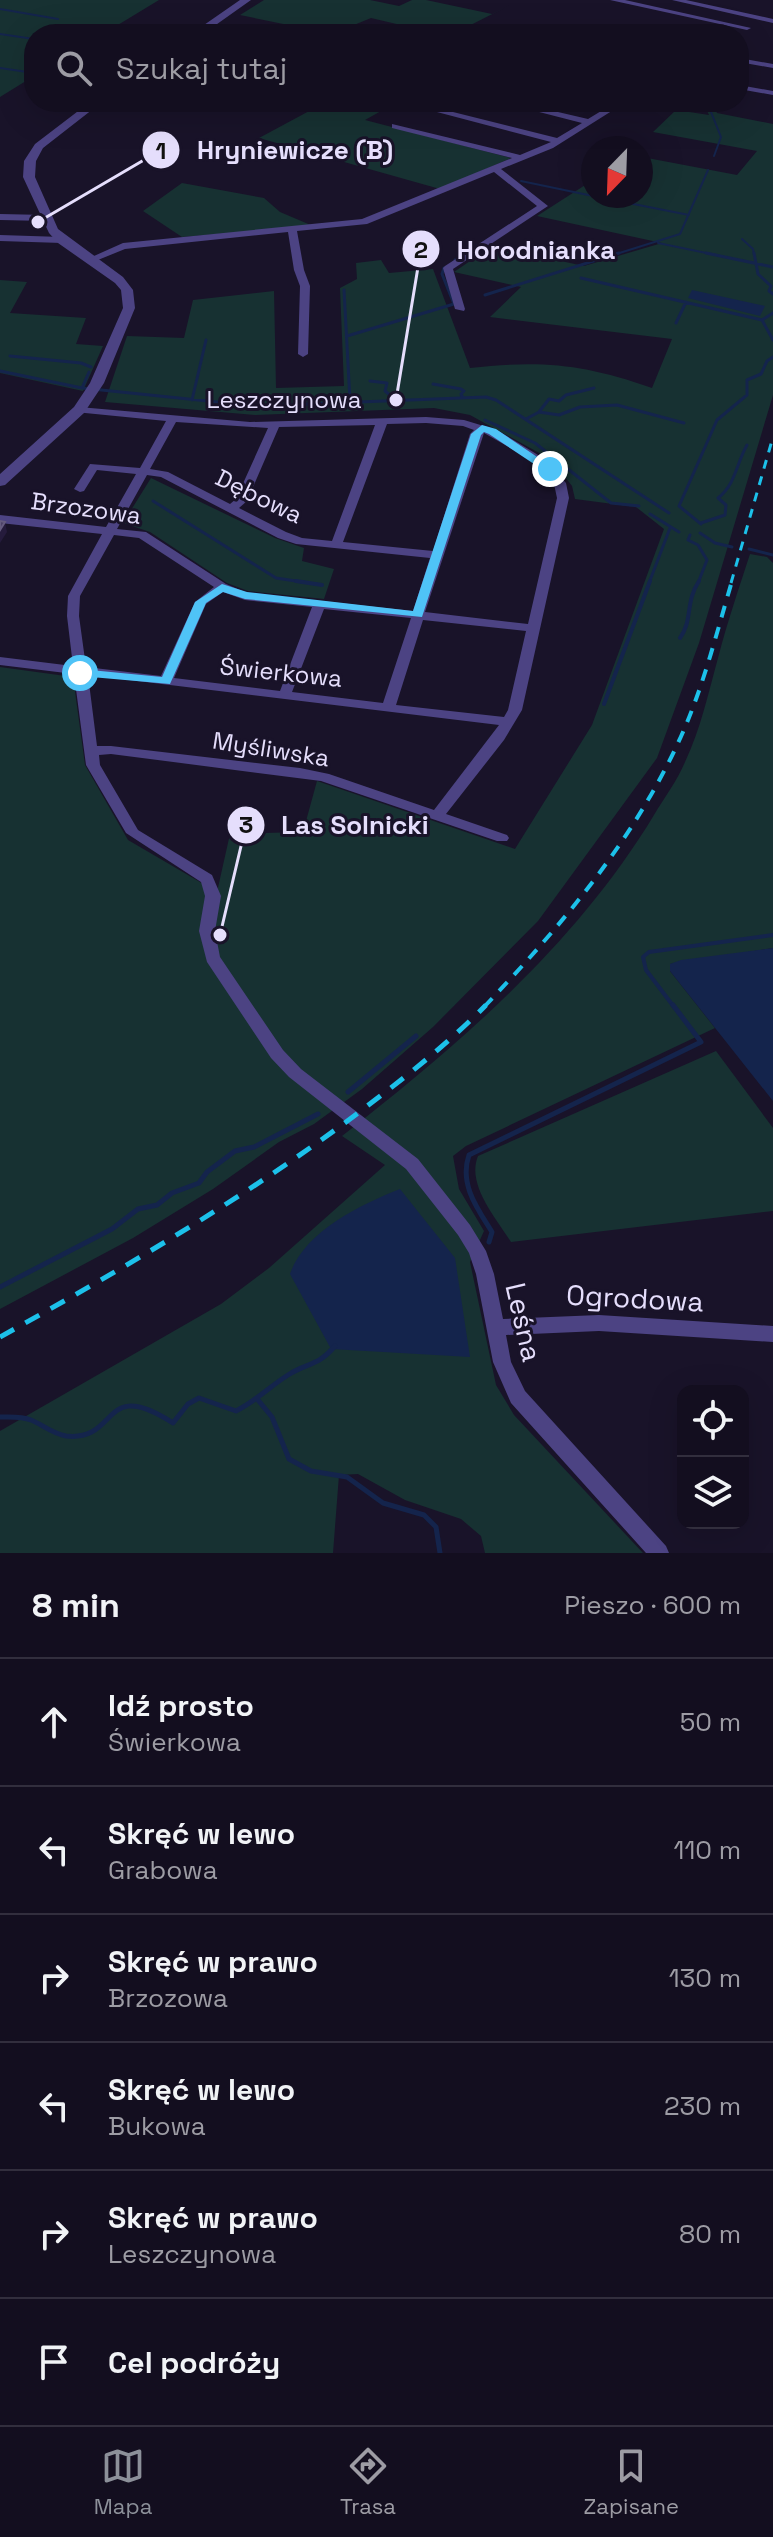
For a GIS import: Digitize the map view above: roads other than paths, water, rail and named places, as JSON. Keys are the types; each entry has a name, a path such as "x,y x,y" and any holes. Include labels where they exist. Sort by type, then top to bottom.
{"street":[{"path":"210,24 246,0"},
{"path":"614,0 728,24"},
{"path":"676,0 773,22"},
{"path":"749,28 773,22"},
{"path":"749,62 773,66"},
{"path":"749,89 773,93"},
{"path":"0,482 79,410 94,388 129,308 129,300 119,280 62,240 46,218 29,177 33,154 46,139 83,112"},
{"path":"443,112 558,141"},
{"path":"546,112 589,122"},
{"path":"90,260 123,246 364,222 523,158 606,112"},
{"path":"395,126 523,158"},
{"path":"460,309 448,268 543,206 495,169"},
{"path":"0,217 46,218"},
{"path":"292,231 305,286 303,354"},
{"path":"0,238 62,240"},
{"name":"Leszczynowa","path":"79,410 172,420 275,425 446,420 482,428 512,441 539,460 550,469 563,493 515,710 508,722"},
{"path":"93,751 80,673 74,596 172,420"},
{"path":"336,545 381,421"},
{"path":"232,508 241,501 275,425"},
{"path":"389,706 476,434 482,428"},
{"name":"Dębowa","path":"80,489 94,466 144,469 164,474 282,535 300,541 436,555"},
{"name":"Brzozowa","path":"0,519 148,538 222,587 245,596 532,628"},
{"path":"166,681 201,602 222,587"},
{"path":"285,694 319,604"},
{"name":"Świerkowa","path":"0,661 508,722"},
{"path":"437,815 508,722"},
{"name":"Myśliwska","path":"93,751 111,750 300,772 502,838"},
{"name":"Leśna","path":"93,751 93,765 133,833 207,879 213,896 207,931 212,958 277,1054 295,1073 412,1164 464,1230 477,1251 485,1274 509,1381 525,1407 659,1553"},
{"name":"Ogrodowa","path":"495,1328 602,1321 773,1334"}],"water":[{"path":"692,290 765,306 760,316 688,298"},
{"path":"773,948 773,1101 670,971 670,964"},
{"path":"400,1189 455,1258 470,1357 331,1349 290,1274 297,1259 321,1232 368,1203"}],"waterway":[{"path":"0,9 58,19"},
{"path":"0,34 24,38"},
{"path":"0,68 24,72"},
{"path":"711,112 721,137 714,156"},
{"path":"688,215 708,170"},
{"path":"521,181 688,215"},
{"path":"613,255 680,234 688,215"},
{"path":"742,239 753,249 754,255"},
{"path":"658,243 716,255"},
{"path":"465,253 477,245"},
{"path":"455,260 465,253"},
{"path":"485,295 619,253"},
{"path":"706,253 756,263"},
{"path":"754,253 756,263"},
{"path":"756,263 773,267"},
{"path":"756,263 758,274 771,286 769,291 773,294"},
{"path":"347,336 454,304 442,274 444,268"},
{"path":"581,278 686,302"},
{"path":"344,290 350,401"},
{"path":"676,323 686,302"},
{"path":"686,302 762,320"},
{"path":"762,320 773,313"},
{"path":"762,320 773,340"},
{"path":"192,399 206,340"},
{"path":"10,356 81,363 91,367"},
{"path":"701,524 679,506 717,420 747,395 747,380 761,374 767,361 773,357"},
{"path":"0,371 82,388"},
{"path":"82,388 89,372"},
{"path":"370,381 387,383 385,391 396,400"},
{"path":"433,384 461,389 464,391 461,394 463,398"},
{"path":"82,388 192,399"},
{"path":"539,412 549,399 559,401 566,395 594,388"},
{"path":"192,399 257,406 463,398"},
{"path":"463,398 496,400 669,513"},
{"path":"539,412 559,415 580,407 617,405 684,423"},
{"path":"526,419 539,412"},
{"path":"485,420 535,443 611,503 639,506"},
{"path":"701,523 725,515 726,505 718,498 732,480 747,445"},
{"path":"153,501 276,578 309,583"},
{"path":"650,514 679,532"},
{"path":"649,583 670,528"},
{"path":"700,533 715,543 732,547"},
{"path":"690,535 688,540 698,545 707,560 698,583"},
{"path":"749,549 773,555"},
{"path":"296,581 309,583"},
{"path":"604,704 650,581"},
{"path":"309,583 322,585"},
{"path":"680,638 698,583"},
{"path":"674,1007 646,970 643,957 649,952 773,935"},
{"path":"489,1242 492,1232 475,1205 468,1186 469,1155 701,1042 673,1005"},
{"path":"348,1092 416,1036"},
{"path":"0,1287 112,1229 138,1209 157,1205 172,1193 199,1183 207,1172 235,1151 254,1147 318,1114"},
{"path":"0,1417 27,1419 66,1436 83,1435 95,1430 121,1408 133,1406 150,1410 173,1423 188,1404 199,1398 236,1411 288,1375 323,1358 335,1346"},
{"path":"258,1400 272,1417 289,1459 311,1471 347,1477 383,1503 424,1515 436,1527 440,1553"}],"railway":[{"path":"731,583 773,437"},
{"path":"485,1006 592,883 639,816 678,743 694,704 732,581"},
{"path":"0,1337 176,1235 304,1152 418,1066 485,1006"}],"place":[{"name":"Hryniewicze (B)","path":"38,222"},
{"name":"Horodnianka","path":"396,400"},
{"name":"Las Solnicki","path":"220,935"}]}
